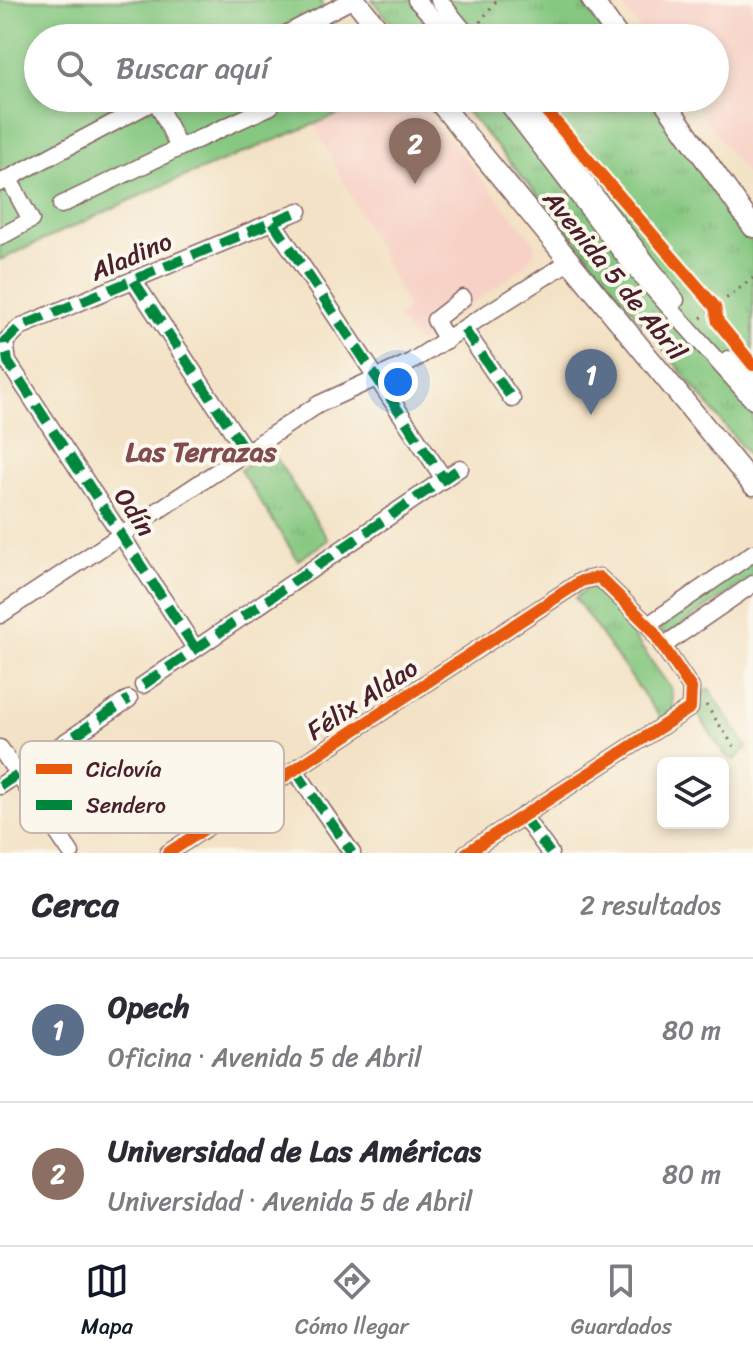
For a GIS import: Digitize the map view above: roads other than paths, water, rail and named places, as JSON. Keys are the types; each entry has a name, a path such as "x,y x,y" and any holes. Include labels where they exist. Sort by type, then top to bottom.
{"main road":[{"path":"354,0 374,24"},
{"path":"592,0 609,24"},
{"name":"Avenida 5 de Abril","path":"448,112 753,485"},
{"path":"672,112 753,227"}],"street":[{"path":"306,24 354,0"},
{"path":"416,0 439,24"},
{"path":"439,0 465,24"},
{"path":"0,237 31,220 4,181 134,112"},
{"path":"164,112 179,148"},
{"path":"61,205 258,112"},
{"path":"514,112 628,261 753,401"},
{"path":"531,112 695,323 753,383"},
{"name":"Aladino","path":"8,362 5,342 13,331 299,211"},
{"path":"273,222 444,479"},
{"path":"0,615 335,394 409,363 570,261"},
{"path":"134,281 246,452"},
{"path":"447,340 435,320 463,298"},
{"path":"464,329 512,399"},
{"name":"Odín","path":"8,362 195,648"},
{"path":"143,685 460,468"},
{"path":"466,853 684,714 693,698 691,688 648,625 753,553"},
{"name":"Félix Aldao","path":"284,777 581,581 599,577 648,625"},
{"path":"663,646 753,584"},
{"path":"67,741 129,699"},
{"path":"0,748 20,777"},
{"path":"295,770 352,853"},
{"path":"0,786 18,774"},
{"path":"523,816 550,853"},
{"path":"58,833 71,853"},
{"name":"Félix Aldao","path":"168,853 199,833"}],"place":[{"name":"Universidad de Las Américas","path":"415,184"},
{"name":"Opech","path":"591,415"}],"district":[{"name":"Las Terrazas","path":"201,451"}]}
